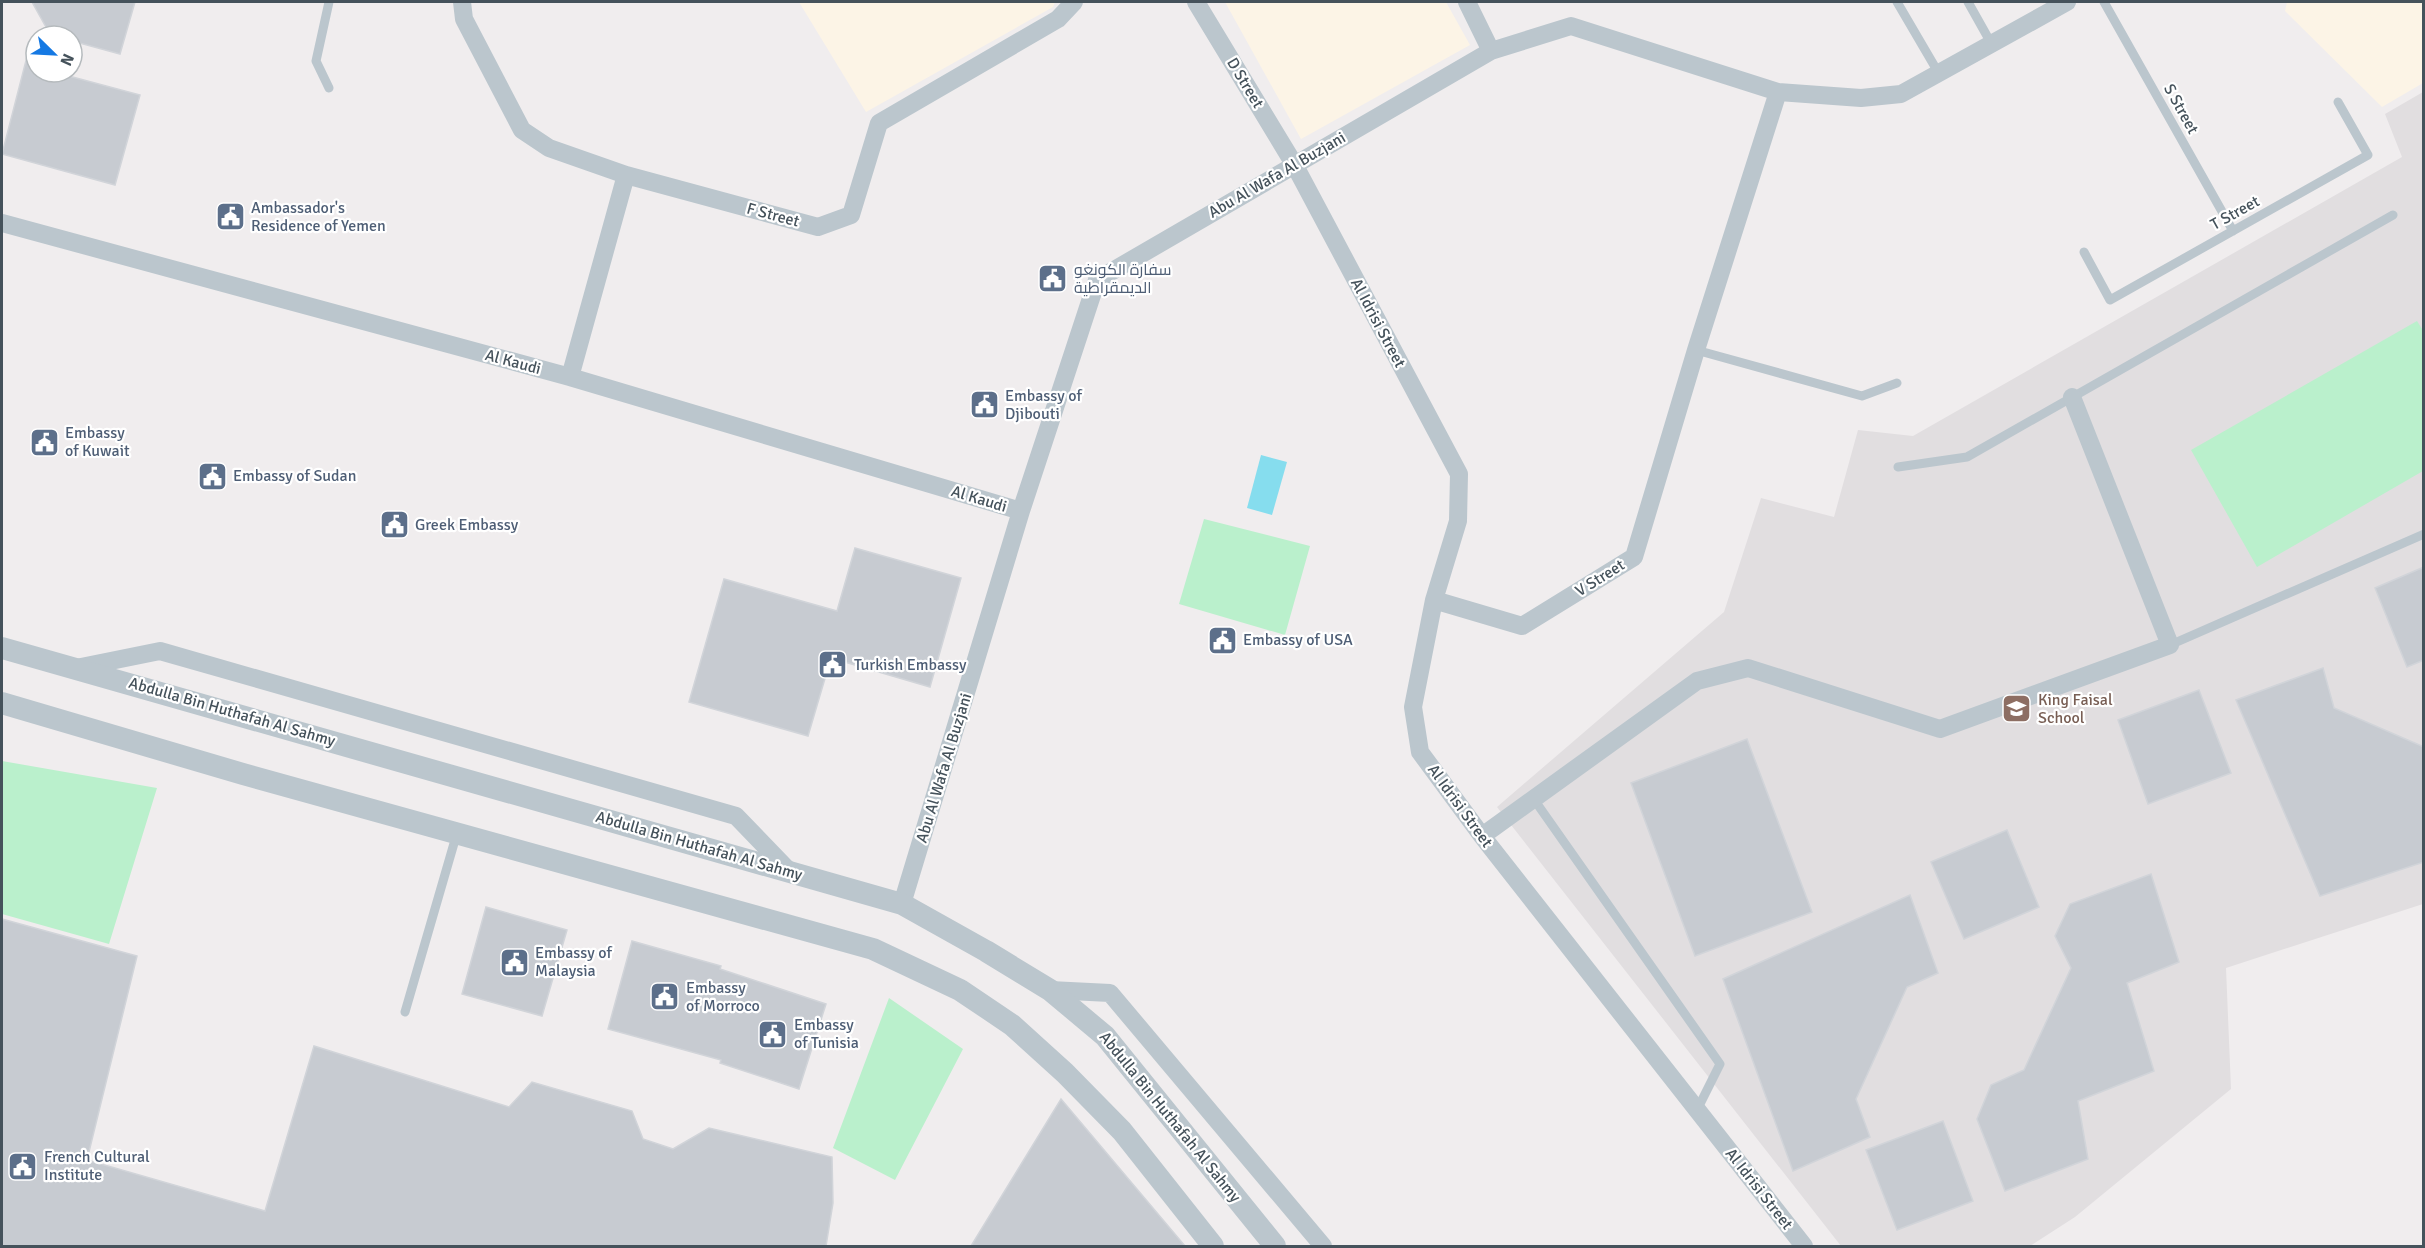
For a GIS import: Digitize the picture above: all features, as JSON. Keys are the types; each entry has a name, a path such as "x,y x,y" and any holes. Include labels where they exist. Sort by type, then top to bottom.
{"street":[{"name":"F Street","path":"462,2 464,19 522,130 549,148 626,175 818,227 851,215 879,123 1058,19 1074,2"},
{"name":"D Street","path":"1196,2 1294,164 1327,226"},
{"path":"1467,2 1491,51"},
{"name":"Abu Al Wafa Al Buzjani","path":"903,904 1021,511 1097,280 1491,51 1571,26 1778,92 1861,99 1901,94 2067,2"},
{"name":"V Street","path":"1434,600 1522,626 1634,557 1696,350 1778,92"},
{"path":"570,377 626,175"},
{"name":"Al Kaudi","path":"2,223 570,377 1021,511"},
{"name":"Al Idrisi Street","path":"1327,226 1459,474 1458,521 1434,600 1413,707 1420,752 1482,836 1804,1246"},
{"path":"1482,836 1697,681 1748,669 1940,729 2170,645 2072,397"},
{"name":"Abdulla Bin Huthafah Al Sahmy","path":"2,648 903,904 1050,990 1106,1036 1275,1246"},
{"path":"75,668 160,651 736,816 790,872"},
{"path":"2,703 243,774 873,949 960,990 1012,1025 1122,1131 1214,1246"},
{"path":"1050,990 1110,993 1323,1246"}],"lane":[{"path":"329,2 316,61 329,88"},
{"path":"1897,2 1938,72"},
{"path":"1968,2 1991,43"},
{"name":"S Street","path":"2103,2 2233,231"},
{"name":"T Street","path":"2084,252 2110,300 2368,155 2338,102"},
{"path":"1898,467 1967,457 2393,215"},
{"path":"1696,350 1862,396 1897,383"},
{"path":"2170,645 2424,534"},
{"path":"1533,798 1720,1064 1698,1110"},
{"path":"405,1012 457,833"}],"shaded area":[{"path":"799,2 1055,2 1053,7 866,112"},
{"path":"1225,2 1446,2 1470,45 1301,139"},
{"path":"2287,2 2423,2 2423,83 2382,107 2285,11"},
{"name":"King Faisal School","path":"2423,92 2423,904 2226,968 2231,1089 2075,1217 2030,1246 1841,1246 1497,807 1724,612 1761,498 1834,517 1858,430 1913,436 2402,157 2385,114"}],"green space":[{"path":"2417,321 2424,332 2423,471 2257,567 2191,450"},
{"path":"1204,519 1310,546 1285,635 1179,604"},
{"path":"2,761 157,788 109,944 2,914"},
{"path":"889,998 963,1049 895,1180 833,1148"}],"water":[{"path":"1261,455 1287,462 1272,515 1247,508"}],"building":[{"path":"32,2 135,2 120,54 84,44 84,24 44,24"},
{"path":"24,68 24,84 84,84 84,80 140,95 115,185 2,154"},
{"path":"855,548 961,578 930,687 831,658 808,736 689,702 724,579 837,611"},
{"path":"2424,567 2424,660 2407,667 2375,588"},
{"path":"2323,668 2334,708 2424,747 2424,862 2320,896 2236,700"},
{"path":"2199,690 2231,773 2148,804 2118,720"},
{"path":"1747,739 1812,912 1695,956 1631,783"},
{"path":"2007,830 2039,907 1964,939 1931,862"},
{"path":"2151,874 2179,962 2127,983 2154,1071 2078,1101 2088,1159 2005,1191 1977,1119 1991,1085 2024,1070 2071,968 2055,936 2070,904"},
{"path":"1910,895 1938,973 1907,987 1856,1099 1870,1137 1793,1171 1723,979"},
{"name":"Embassy of Malaysia","path":"486,907 567,930 542,1016 462,994"},
{"path":"2,919 137,956 87,1160 265,1211 314,1046 509,1107 532,1082 632,1111 643,1139 673,1149 709,1128 832,1157 833,1203 826,1246 2,1246"},
{"path":"632,941 721,966 720,969 826,1004 799,1089 720,1063 721,1060 608,1029"},
{"path":"1061,1099 1185,1246 971,1246"},
{"path":"1943,1121 1973,1201 1897,1230 1866,1150"}],"place":[{"name":"Ambassador's Residence of Yemen","path":"230,217"},
{"name":"سفارة الكونغو الديمقراطية","path":"1053,279"},
{"name":"Embassy of Djibouti","path":"984,405"},
{"name":"Embassy of Kuwait","path":"44,442"},
{"name":"Embassy of Sudan","path":"212,476"},
{"name":"Greek Embassy","path":"394,525"},
{"name":"Embassy of USA","path":"1222,640"},
{"name":"Turkish Embassy","path":"833,665"},
{"name":"King Faisal School","path":"2017,709"},
{"name":"Embassy of Malaysia","path":"514,962"},
{"name":"Embassy of Morroco","path":"665,997"},
{"name":"Embassy of Tunisia","path":"773,1034"},
{"name":"French Cultural Institute","path":"23,1166"}]}
